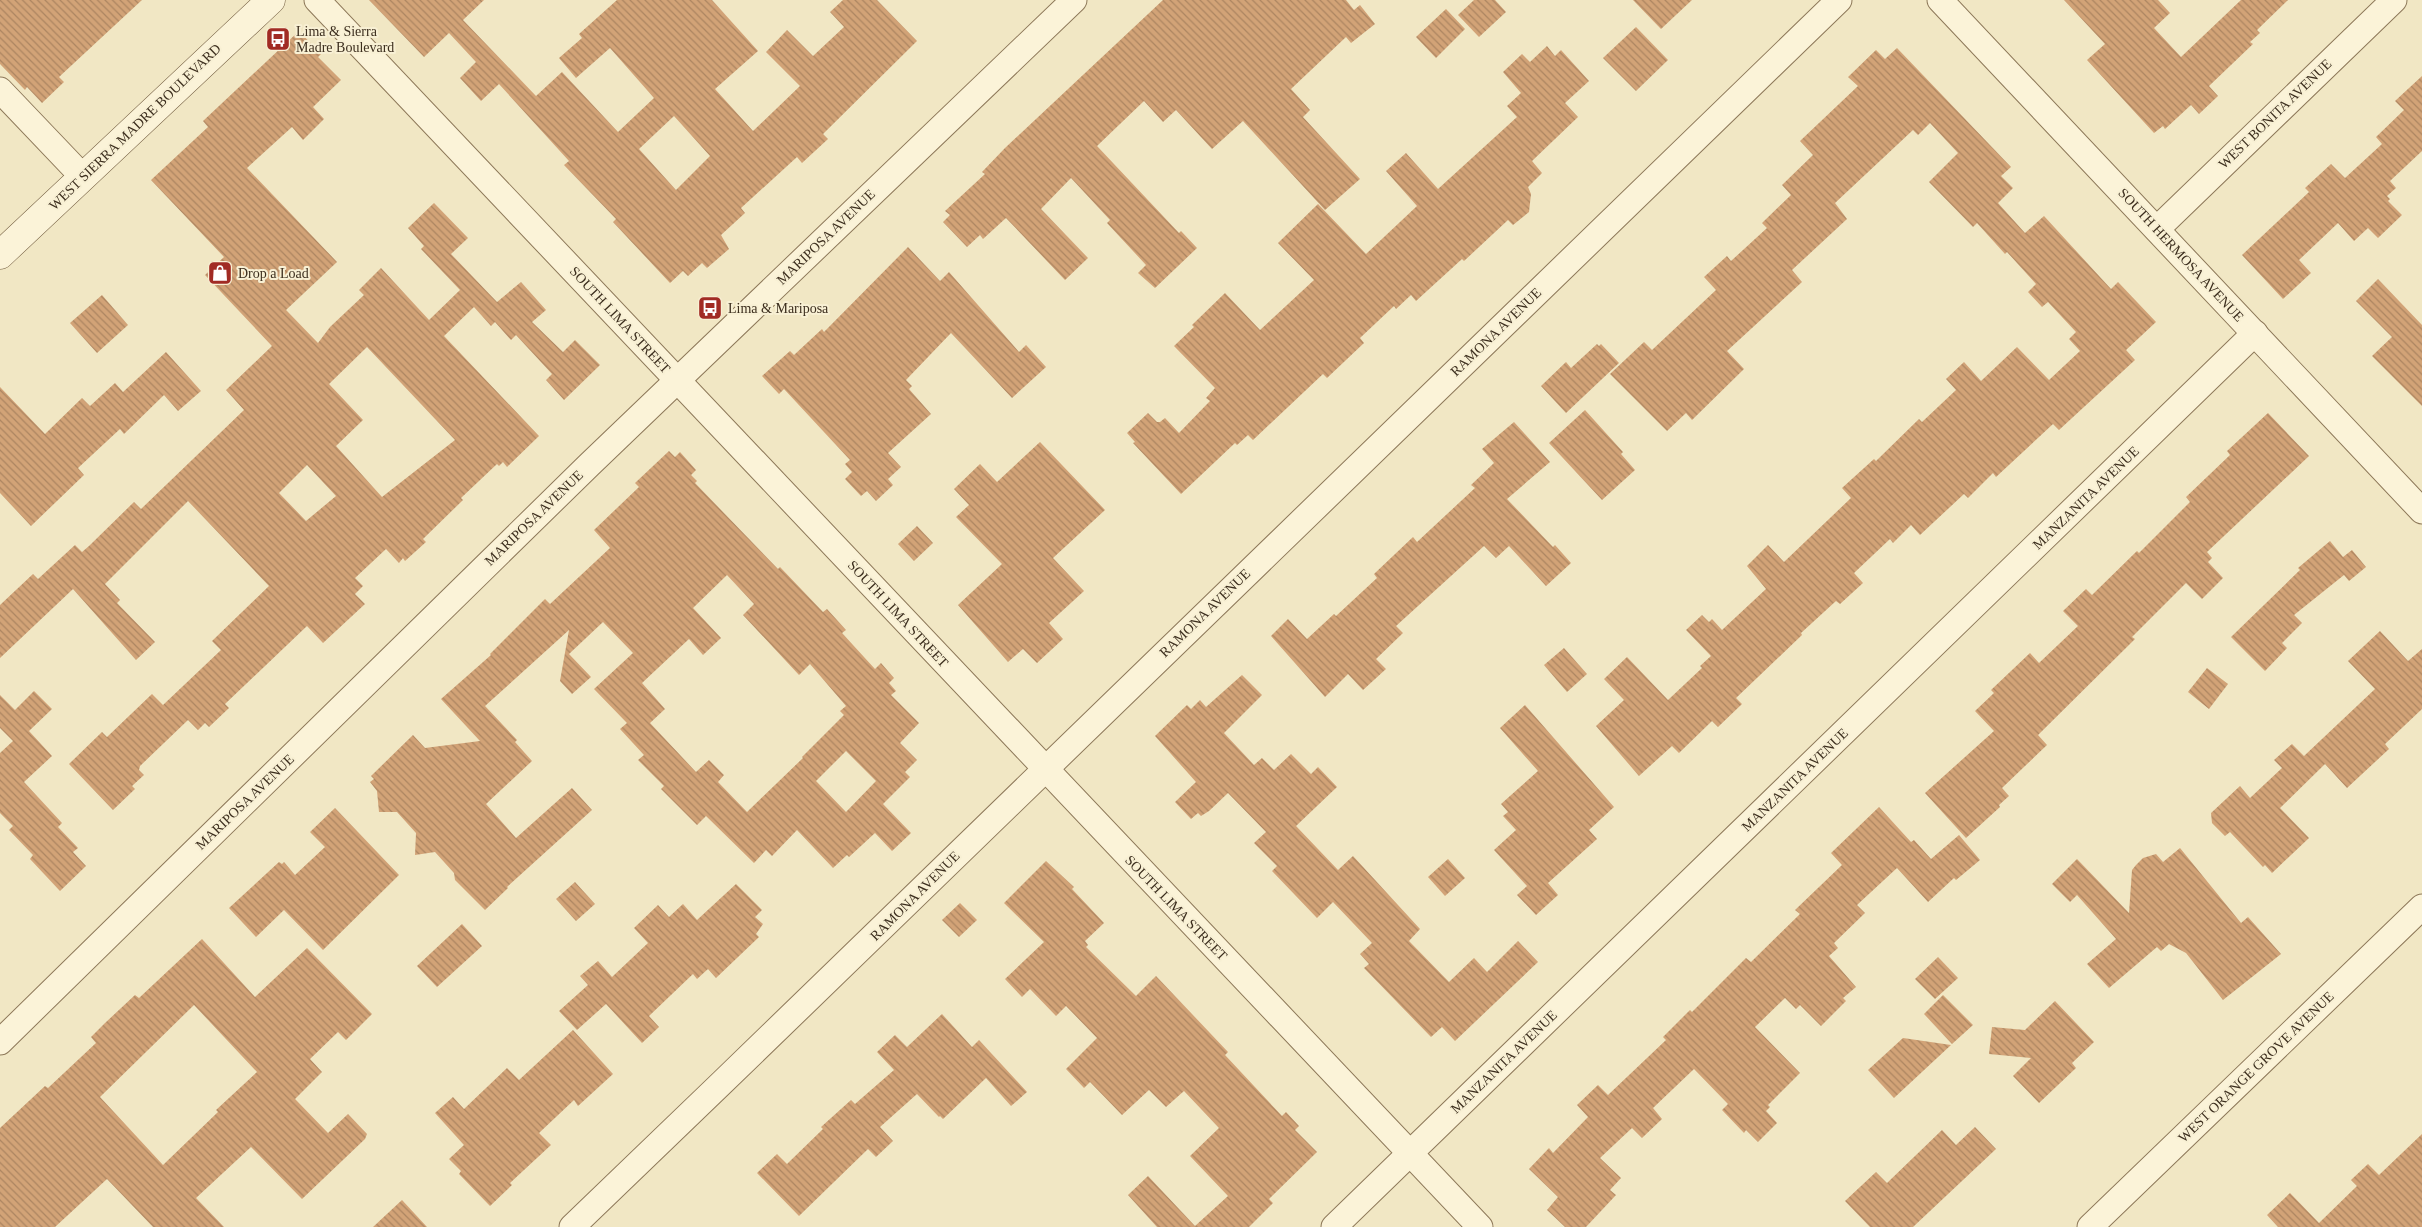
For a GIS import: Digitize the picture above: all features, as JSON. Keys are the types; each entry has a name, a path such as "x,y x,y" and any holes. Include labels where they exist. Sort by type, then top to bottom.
{"street":[{"name":"WEST SIERRA MADRE BOULEVARD","path":"0,255 271,0"},
{"name":"SOUTH LIMA STREET","path":"317,0 1480,1227"},
{"name":"MARIPOSA AVENUE","path":"0,1042 589,465 1074,0"},
{"name":"RAMONA AVENUE","path":"572,1227 869,942 1044,769 1838,0"},
{"name":"SOUTH HERMOSA AVENUE","path":"1940,0 2422,511"},
{"name":"WEST BONITA AVENUE","path":"2157,229 2394,0"},
{"path":"0,90 83,177"},
{"name":"MANZANITA AVENUE","path":"1334,1227 2256,333"},
{"name":"WEST ORANGE GROVE AVENUE","path":"2090,1227 2422,907"}],"building":[{"path":"0,0 142,0 59,77 64,82 42,103 27,87 25,90 0,64"},
{"path":"369,0 484,0 463,20 536,96 562,72 618,132 654,98 610,48 576,78 559,58 582,38 579,34 617,0 712,0 758,51 715,89 753,131 800,86 766,52 787,30 813,56 844,27 830,12 843,0 877,0 917,41 823,134 828,139 802,163 797,157 741,208 745,213 721,235 729,249 707,268 702,263 688,276 683,271 670,283 613,222 616,219 564,165 569,161 499,84 481,101 460,78 476,62 449,33 424,57","holes":["674,116 710,156 676,190 639,149"]},
{"path":"1163,0 1346,0 1354,10 1360,5 1375,24 1351,43 1346,37 1291,89 1310,110 1303,117 1360,179 1325,210 1243,121 1212,149 1176,110 1163,122 1144,101 1097,146 1179,233 1181,231 1197,248 1155,288 1138,273 1146,265 1107,223 1110,220 1071,178 1041,209 1088,258 1065,280 1006,218 983,239 980,235 967,247 943,222 950,215 945,211 985,174 982,172 1005,148"},
{"path":"1474,0 1495,0 1506,12 1479,37 1458,15"},
{"path":"1633,0 1692,0 1661,29"},
{"path":"2064,0 2158,0 2170,13 2154,28 2181,57 2241,0 2288,0 2257,30 2260,33 2250,42 2253,44 2209,86 2218,96 2199,114 2191,105 2165,129 2163,126 2154,133 2087,60 2105,44"},
{"path":"1446,9 1465,29 1436,58 1416,37"},
{"path":"1636,27 1668,60 1636,91 1603,58"},
{"path":"299,31 321,54 318,57 341,80 313,107 324,119 303,140 292,127 247,168 337,262 286,310 318,343 330,327 364,295 359,290 381,268 429,320 460,290 421,249 424,246 408,228 434,203 468,238 451,254 497,302 521,282 546,310 532,322 563,352 575,340 600,365 564,400 546,380 552,374 516,335 511,340 495,322 491,326 474,307 444,336 539,436 507,467 503,462 499,466 497,464 461,498 463,500 423,539 426,542 405,561 403,558 399,563 386,549 355,578 363,586 355,594 365,604 323,643 307,626 225,704 229,708 209,727 205,723 198,730 188,720 140,766 139,770 144,775 132,786 135,789 113,810 69,764 102,732 107,737 152,694 163,705 221,650 212,641 269,586 188,501 105,584 120,600 117,603 155,642 136,660 73,589 0,658 0,605 33,574 38,579 75,545 82,552 134,502 141,509 244,410 226,390 272,346 205,275 224,257 151,180 208,127 203,121","holes":["367,347 455,440 382,497 336,446 363,420 329,384","307,465 336,496 306,521 279,493"]},
{"path":"1547,46 1555,56 1561,50 1589,81 1565,103 1578,117 1532,161 1542,173 1528,187 1531,194 1529,212 1513,225 1508,220 1464,261 1462,259 1416,301 1411,295 1396,309 1394,306 1360,338 1364,343 1327,378 1323,374 1253,440 1248,435 1237,445 1235,443 1181,494 1133,443 1135,442 1127,433 1148,413 1157,422 1165,418 1179,433 1210,401 1206,398 1215,388 1174,346 1194,327 1192,325 1225,293 1260,330 1314,280 1278,243 1318,204 1366,254 1417,206 1386,171 1406,153 1438,189 1517,117 1507,106 1521,93 1503,72 1522,54 1530,62"},
{"path":"1897,48 2011,167 2001,176 2013,188 1998,203 2025,233 2044,216 2111,289 2118,282 2156,322 2126,350 2135,360 2059,430 2053,424 1996,477 1993,473 1968,498 1964,494 1920,535 1911,525 1893,543 1890,539 1854,573 1863,583 1840,604 1836,601 1801,633 1802,635 1736,698 1742,704 1718,727 1712,721 1679,753 1672,746 1639,776 1596,726 1624,700 1604,679 1627,657 1668,700 1702,668 1700,666 1711,656 1686,630 1702,615 1709,622 1712,619 1722,630 1766,589 1747,566 1768,545 1784,562 1851,498 1842,488 1874,459 1876,461 1919,419 1922,422 1956,390 1946,379 1964,362 1981,381 2017,347 2049,380 2080,351 2069,339 2076,332 2048,302 2042,307 2028,292 2036,284 1977,223 1973,227 1929,182 1958,153 1930,123 1918,135 1913,130 1835,203 1847,219 1792,270 1802,282 1727,351 1744,369 1692,420 1686,413 1667,431 1610,374 1644,342 1652,350 1716,290 1704,277 1727,256 1731,261 1767,228 1762,223 1791,195 1782,185 1813,155 1800,141 1858,86 1848,77 1876,50 1885,59"},
{"path":"2422,76 2422,151 2390,181 2396,188 2387,196 2390,199 2388,201 2402,215 2378,238 2368,228 2354,241 2338,223 2299,260 2311,273 2283,299 2242,255 2309,192 2305,188 2331,164 2345,178 2382,144 2376,137 2404,110 2395,101"},
{"path":"908,247 940,281 949,272 1019,352 1026,345 1046,367 1012,398 951,333 906,380 912,386 909,389 931,414 888,453 901,467 888,479 893,485 876,501 867,491 861,496 845,479 852,472 845,464 850,460 784,389 779,394 762,376 790,351 794,355 822,329 824,332"},
{"path":"2378,279 2422,325 2422,406 2372,356 2392,337 2356,301"},
{"path":"102,295 128,325 97,353 70,323"},
{"path":"1597,344 1599,346 1601,344 1619,363 1566,413 1541,386 1566,362 1571,368"},
{"path":"166,352 201,391 178,411 164,395 124,434 120,429 78,468 84,475 31,526 0,493 0,387 45,434 82,398 90,406 115,383 123,392"},
{"path":"1585,410 1623,452 1621,454 1635,470 1602,500 1549,443"},
{"path":"2268,413 2309,456 2207,552 2212,558 2208,562 2223,578 2202,599 2186,583 2132,637 2135,639 2038,735 2047,745 2002,788 2009,796 1999,805 2000,807 1966,838 1925,793 1994,731 1975,711 1994,693 1991,690 2030,653 2039,663 2078,626 2063,611 2086,589 2092,595 2137,551 2139,553 2190,502 2186,497 2230,455 2227,451"},
{"path":"1514,422 1550,462 1507,499 1571,563 1546,586 1509,546 1496,558 1484,546 1396,626 1403,633 1376,659 1386,669 1363,690 1348,674 1325,697 1271,636 1288,619 1307,639 1334,614 1336,616 1377,578 1374,574 1413,537 1417,542 1475,488 1471,485 1494,463 1482,449"},
{"path":"1040,442 1105,510 1053,558 1084,591 1049,623 1063,639 1037,663 1023,649 1008,662 958,605 1002,564 956,517 969,505 954,489 980,464 997,482"},
{"path":"669,451 675,457 680,452 696,470 691,475 697,481 695,483 778,569 780,567 823,612 827,609 846,630 842,633 875,669 881,663 894,678 889,683 896,691 891,695 919,723 900,743 917,760 905,772 910,777 883,804 911,833 892,851 875,833 849,857 847,855 833,868 797,830 772,856 766,850 754,863 706,816 697,825 661,789 664,786 638,760 644,755 620,729 627,723 594,689 633,653 603,622 569,654 591,677 572,694 560,681 569,630 485,706 517,740 515,742 532,761 486,804 516,838 572,788 592,810 507,887 485,910 455,880 454,873 435,852 415,855 416,833 397,812 379,812 377,791 370,782 374,779 371,776 413,735 425,748 480,741 441,699 491,655 545,599 550,604 610,548 594,530 639,487 635,483","holes":["727,575 754,604 743,615 799,675 810,664 846,706 840,711 844,715 747,812 718,782 724,775 709,760 696,772 650,723 665,709 642,683 689,639 703,655 721,638 693,608","846,751 876,781 846,812 816,781"]},
{"path":"917,526 933,543 914,561 898,544"},
{"path":"2330,541 2343,557 2352,550 2366,567 2349,581 2344,575 2294,615 2302,623 2282,643 2287,648 2265,671 2231,637 2300,570 2298,568"},
{"path":"2380,631 2408,661 2422,649 2422,709 2385,744 2389,749 2347,788 2325,764 2280,808 2309,838 2272,873 2265,865 2263,867 2230,832 2225,836 2212,823 2211,813 2240,786 2250,798 2282,768 2274,760 2292,744 2304,756 2375,689 2348,661"},
{"path":"1564,648 1587,674 1567,692 1544,665"},
{"path":"2207,668 2228,684 2209,709 2188,692"},
{"path":"1242,675 1262,695 1224,733 1254,765 1262,758 1274,770 1291,754 1311,774 1318,767 1337,787 1296,826 1338,870 1353,856 1420,929 1409,941 1449,982 1474,958 1487,972 1518,941 1538,962 1455,1041 1442,1027 1431,1037 1364,968 1369,964 1360,954 1372,943 1333,902 1317,918 1272,871 1277,866 1254,843 1266,832 1228,793 1209,811 1201,816 1198,813 1191,819 1175,802 1196,782 1155,736 1187,705 1191,709 1200,700 1206,707"},
{"path":"34,691 52,709 29,731 52,756 24,782 62,823 58,827 78,848 73,852 86,866 60,891 30,859 33,855 9,830 13,826 0,813 0,753 13,741 0,728 0,695 15,710"},
{"path":"1525,705 1614,807 1589,830 1597,839 1548,883 1558,895 1536,915 1517,895 1527,886 1494,850 1516,830 1503,816 1508,812 1501,804 1538,771 1500,728"},
{"path":"1879,807 1911,842 1914,840 1931,859 1959,835 1980,860 1956,880 1954,878 1928,902 1897,868 1857,905 1865,913 1834,943 1838,948 1829,956 1856,987 1843,998 1846,1001 1821,1026 1800,1005 1796,1009 1785,998 1755,1027 1800,1073 1768,1105 1770,1107 1766,1111 1777,1123 1758,1142 1746,1130 1744,1133 1722,1110 1728,1104 1694,1069 1653,1108 1662,1119 1642,1138 1632,1128 1600,1158 1621,1178 1610,1190 1616,1195 1586,1227 1565,1227 1547,1210 1558,1197 1529,1169 1549,1148 1553,1153 1588,1117 1577,1105 1598,1085 1608,1095 1666,1040 1663,1037 1690,1010 1692,1012 1746,958 1751,962 1800,914 1795,910 1842,865 1831,853"},
{"path":"335,808 399,875 323,950 284,910 256,937 229,908 279,862 282,864 284,862 295,875 325,847 310,832"},
{"path":"2180,848 2241,923 2248,917 2281,954 2223,1000 2186,953 2169,944 2161,951 2157,947 2109,988 2087,964 2116,939 2077,895 2070,902 2052,884 2077,859 2129,913 2132,870 2143,858 2156,854 2163,862"},
{"path":"1448,859 1465,878 1445,896 1428,877"},
{"path":"1046,861 1074,887 1072,889 1104,923 1085,941 1088,945 1086,947 1136,996 1156,976 1228,1052 1225,1055 1282,1116 1286,1112 1299,1126 1295,1130 1317,1152 1269,1199 1273,1203 1249,1227 1157,1227 1128,1195 1148,1176 1195,1226 1228,1196 1190,1156 1219,1128 1184,1091 1166,1107 1149,1090 1122,1115 1090,1082 1084,1088 1066,1069 1097,1038 1066,1006 1056,1016 1030,989 1022,997 1005,979 1044,942 1004,903"},
{"path":"575,882 595,904 576,921 556,899"},
{"path":"736,884 762,910 755,917 763,924 756,934 759,937 716,978 708,969 697,979 693,974 649,1016 659,1027 642,1043 606,1004 577,1030 559,1011 588,985 580,976 598,961 612,977 648,943 634,928 658,905 669,917 683,904 697,920"},
{"path":"960,903 977,920 959,937 942,920"},
{"path":"462,924 482,946 437,987 417,966"},
{"path":"202,939 255,997 307,948 372,1014 346,1040 338,1032 310,1059 322,1072 295,1099 328,1133 348,1114 367,1134 365,1139 302,1199 251,1147 196,1198 224,1227 153,1227 107,1179 55,1227 0,1227 0,1128 45,1086 48,1088 96,1043 91,1037 105,1023 135,995 139,998","holes":["194,1005 257,1072 216,1110 218,1112 163,1165 100,1097"]},
{"path":"1938,957 1958,978 1935,999 1915,979"},
{"path":"1943,995 1973,1025 1952,1044 1924,1014"},
{"path":"2055,1001 2094,1042 2072,1063 2076,1068 2039,1103 2013,1076 2031,1058 1989,1054 1992,1027 2025,1030"},
{"path":"942,1014 972,1047 979,1040 1027,1092 1011,1106 986,1078 943,1119 917,1094 880,1127 893,1141 876,1157 868,1149 799,1216 757,1173 777,1154 787,1164 823,1129 821,1127 851,1100 855,1104 894,1070 877,1052 895,1035 907,1047"},
{"path":"573,1030 613,1074 578,1106 574,1100 539,1133 551,1145 510,1183 512,1185 490,1206 459,1174 461,1171 449,1159 464,1145 435,1113 453,1097 464,1109 507,1068 519,1080"},
{"path":"1903,1038 1951,1045 1894,1098 1868,1070"},
{"path":"1975,1127 1996,1149 1913,1227 1870,1227 1845,1201 1876,1172 1887,1183 1942,1130 1956,1145"},
{"path":"2422,1134 2422,1227 2278,1227 2267,1215 2290,1193 2319,1223 2357,1186 2351,1180 2368,1164 2379,1175"},
{"path":"402,1200 427,1227 373,1227"}],"place":[{"name":"Lima & Sierra Madre Boulevard","path":"278,39"},
{"name":"Drop a Load","path":"220,273"},
{"name":"Lima & Mariposa","path":"710,308"}]}
